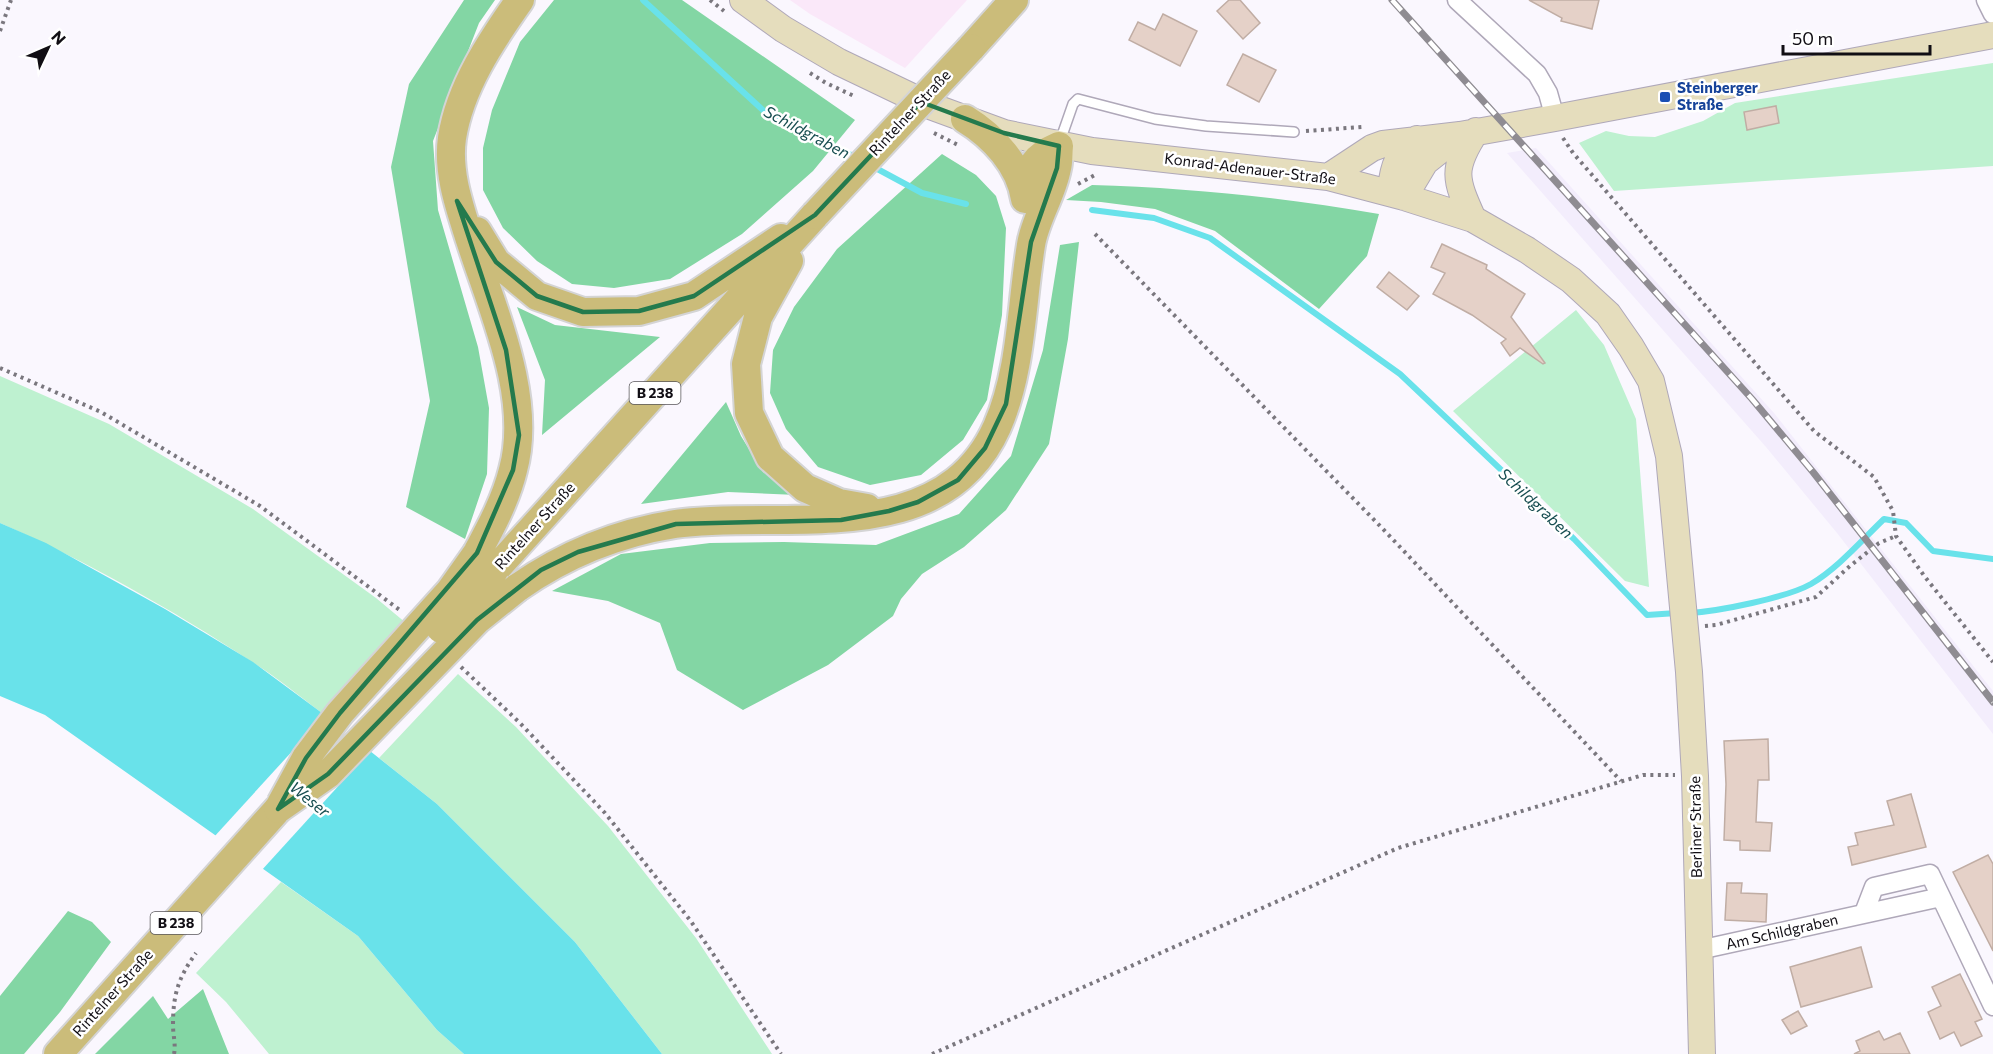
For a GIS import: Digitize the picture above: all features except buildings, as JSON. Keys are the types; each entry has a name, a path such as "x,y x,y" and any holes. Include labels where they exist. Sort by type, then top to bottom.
{"main road":[{"name":"B 238","path":"278,809 306,758 340,713 450,591 485,562 497,515 513,470 519,435 516,399 506,350 458,201 452,173 452,140 458,110 474,75 493,40 520,0"},
{"name":"Konrad-Adenauer-Straße","path":"742,0 783,29 838,62 923,103 1004,134 1092,152 1328,177 1397,195 1473,219 1527,250 1571,280 1608,314 1651,381 1669,456 1683,601"},
{"name":"Rintelner Straße","path":"485,562 815,215 1014,0"},
{"path":"1328,177 1372,148 1383,144 1556,118 1993,35"},
{"name":"B 238","path":"965,119 984,133 1014,168 1024,191 1031,242"},
{"path":"1397,195 1425,162 1468,133"},
{"path":"1468,133 1458,170 1458,186 1473,219"},
{"path":"1397,195 1395,162 1417,139"},
{"name":"B 238","path":"1024,191 1036,159 1059,146"},
{"name":"B 238","path":"278,809 328,774 477,620 541,570 578,552 646,529 713,520 840,520 889,511 926,499 958,480 974,464 996,429 1006,404 1015,369 1031,242 1057,168 1059,146"},
{"name":"B 238","path":"458,201 496,261 537,296 583,312 639,311 694,296 815,215"},
{"name":"B 238","path":"815,215 758,317 746,364 749,413 770,457 805,488 839,503 889,511"},
{"name":"Berliner Straße","path":"1683,601 1695,776 1702,1054"},
{"name":"Rintelner Straße","path":"66,1046 278,809"}],"street":[{"path":"1457,0 1537,74 1548,93 1556,118"},
{"path":"1986,0 1993,14"},
{"path":"1864,913 1874,887 1930,874 1993,1006"},
{"name":"Am Schildgraben","path":"1699,950 1941,897"}],"lane":[{"path":"1059,146 1073,104 1078,99 1155,119 1206,126 1294,132"}],"path":[{"path":"0,31 11,0"},
{"path":"1556,118 1562,137 1573,153 1814,431 1874,477 1893,512 1896,536 1924,577 1993,662"},
{"path":"1095,234 1383,529 1621,781"},
{"path":"1686,628 1716,625 1816,597 1880,543 1896,536"},
{"path":"932,1054 1398,848 1643,775 1695,776"},
{"path":"174,1054 173,1026 176,989 185,968 196,953"}],"highlighted area":[{"path":"921,102 1004,133 1059,146 1057,168 1031,242 1006,404 985,448 958,480 918,502 889,511 841,520 676,524 578,552 541,570 477,620 328,774 278,809 306,758 340,713 477,553 513,470 519,435 506,350 457,201 496,262 537,296 583,312 639,311 694,296 815,215"}],"shaded area":[{"path":"790,0 967,0 905,68 810,14"},
{"path":"1536,148 1774,413 1993,691 1993,734 1837,533 1766,447 1507,153"}],"green space":[{"path":"464,0 495,0 479,23 433,141 438,210 478,347 489,408 487,474 465,539 406,507 430,401 391,167 409,84"},
{"path":"554,0 682,0 855,120 813,171 742,234 670,279 614,288 572,284 537,261 503,228 483,190 483,148 492,110 520,42"},
{"path":"1993,63 1993,166 1614,191 1579,143 1606,131 1629,136 1655,137 1703,121 1735,103"},
{"path":"942,154 976,175 996,196 1006,228 1002,315 987,400 963,440 921,475 870,485 818,467 786,429 770,393 773,350 794,307 837,249"},
{"path":"1092,185 1236,194 1379,214 1367,256 1319,309 1215,231 1155,209 1066,200"},
{"path":"1079,242 1068,339 1049,444 1006,510 964,547 922,574 901,599 893,616 828,665 743,710 677,670 660,623 608,601 552,591 621,554 710,543 784,542 876,545 959,514 1011,456 1043,350 1060,245"},
{"path":"517,307 555,325 660,337 542,435 545,380"},
{"path":"1576,310 1604,345 1636,419 1649,587 1625,581 1453,411"},
{"path":"0,376 109,424 253,509 376,598 406,623 322,713 261,668 160,605 65,553 0,523"},
{"path":"726,402 741,436 763,472 797,495 728,492 641,504"},
{"path":"458,674 516,727 608,826 696,938 772,1054 662,1054 575,942 437,804 379,758"},
{"path":"281,882 358,936 437,1030 464,1054 269,1054 226,1002 196,973"},
{"path":"68,911 92,922 111,942 60,1012 24,1054 0,1054 0,996"},
{"path":"203,989 229,1054 95,1054 153,996 168,1019"}],"water":[{"name":"Weser","path":"0,523 46,543 165,609 253,662 437,804 575,942 662,1054 464,1054 437,1030 358,936 45,715 0,696"}],"pier":[{"path":"327,713 372,749 261,871 214,837"}],"waterway":[{"name":"Schildgraben","path":"643,0 765,112 859,159"},
{"name":"Schildgraben","path":"870,165 922,193 966,204"},
{"name":"Schildgraben","path":"1092,210 1154,218 1210,238 1400,374 1574,539 1647,615 1677,613"},
{"name":"Schildgraben","path":"1690,613 1752,603 1786,594 1811,584 1840,562 1884,519 1906,523 1933,551 1993,559"}],"railway":[{"path":"1392,0 1752,399 1813,472 1993,702"}],"place":[{"name":"Steinberger Straße","path":"1665,97"}]}
